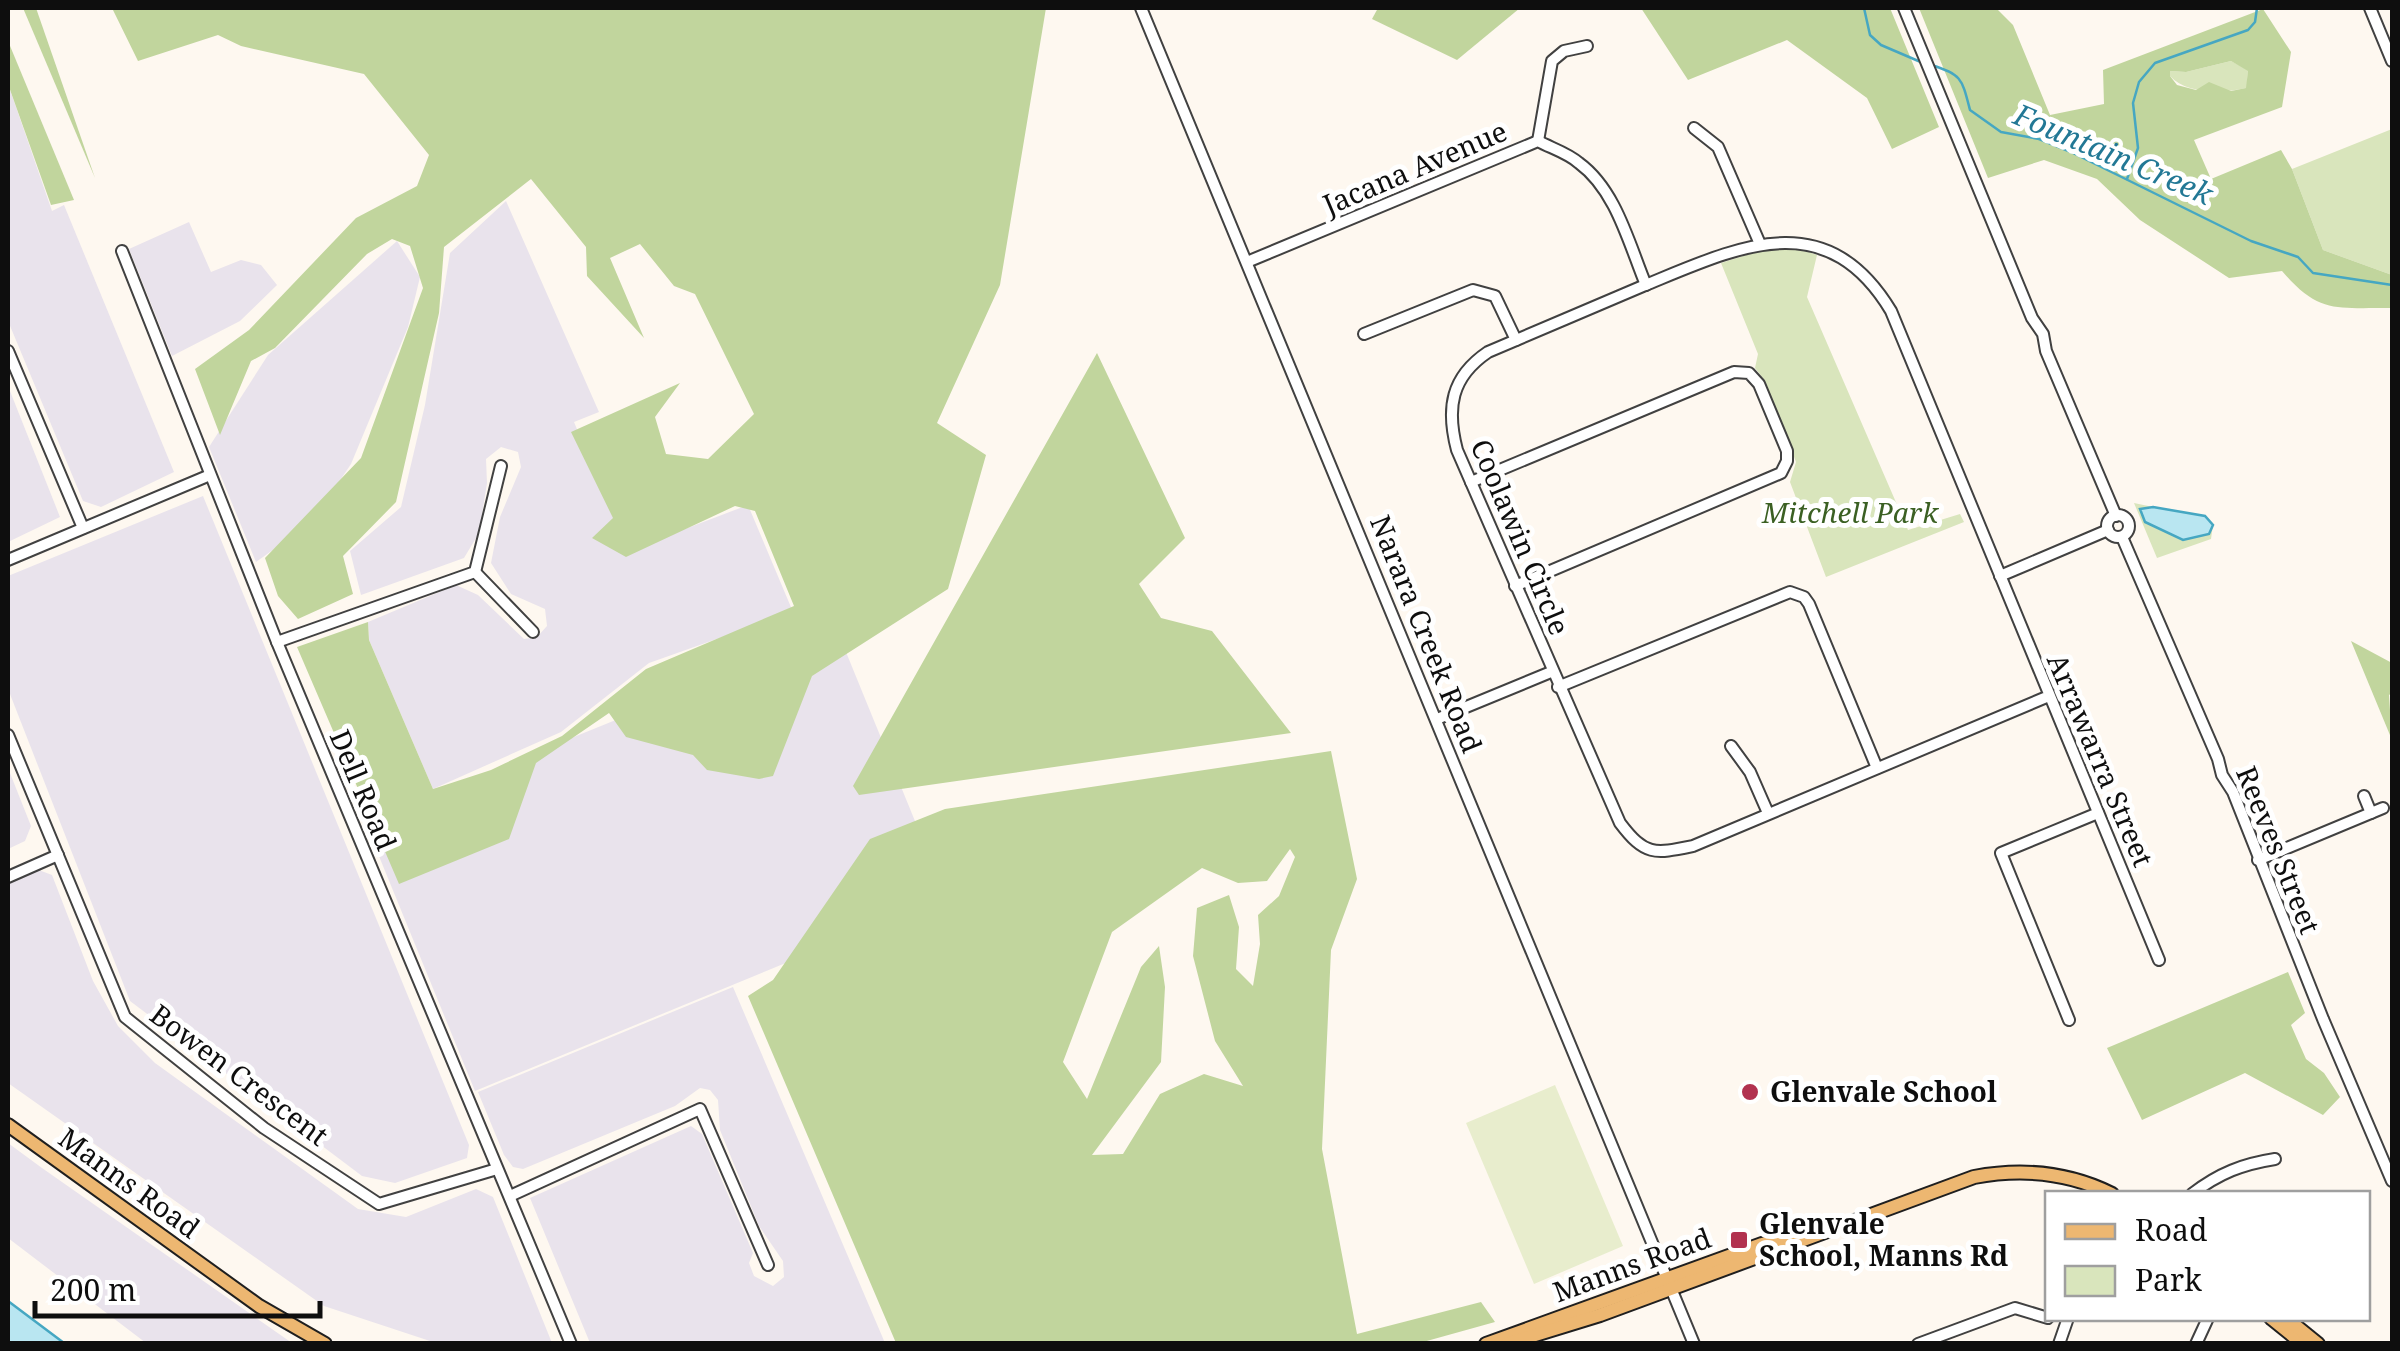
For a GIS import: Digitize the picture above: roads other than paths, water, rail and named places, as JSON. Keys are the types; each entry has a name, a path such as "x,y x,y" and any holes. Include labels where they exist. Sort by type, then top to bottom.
{"main road":[{"name":"Manns Road","path":"8,1125 259,1306 325,1344"},
{"name":"Manns Road","path":"1506,1344 1670,1284 1762,1244 1853,1221 1960,1181 1998,1173 2052,1174 2105,1191"},
{"name":"Manns Road","path":"1486,1344 1670,1284"},
{"path":"2275,1321 2303,1344"},
{"path":"2290,1321 2318,1344"}],"street":[{"name":"Narara Creek Road","path":"1141,8 1694,1344"},
{"path":"1904,8 2116,516 2128,522 2129,529 2122,537 2115,537 2108,530"},
{"path":"2370,8 2392,61"},
{"path":"1538,141 1552,60 1564,51 1587,46"},
{"path":"1694,128 1718,146 1760,244"},
{"name":"Jacana Avenue","path":"1247,262 1538,141 1578,161 1598,180 1618,216 1646,285"},
{"name":"Coolawin Circle","path":"2000,576 1877,288 1837,255 1816,247 1760,244 1722,254 1646,285 1477,360 1458,382 1452,397 1452,432 1471,482 1620,824 1637,845 1651,852 1693,846 2050,696"},
{"name":"Dell Road","path":"122,251 277,642 571,1344"},
{"path":"1364,334 1473,290 1494,296 1516,340"},
{"path":"8,351 83,528"},
{"path":"1471,482 1734,372 1742,371 1755,378 1773,418 1786,452 1787,462 1781,472 1515,586"},
{"path":"475,572 501,466"},
{"path":"8,560 210,476"},
{"path":"2108,530 2109,520 2116,516"},
{"path":"2000,576 2108,530"},
{"name":"Reeves Street","path":"2122,537 2222,775 2233,792 2392,1181"},
{"path":"475,572 533,632"},
{"path":"277,642 475,572"},
{"name":"Arrawarra Street","path":"2000,576 2159,960"},
{"path":"1558,687 1790,592 1797,593 1810,604 1877,768"},
{"path":"1437,719 1552,672"},
{"name":"Bowen Crescent","path":"8,735 125,1017 264,1128 379,1204 497,1169"},
{"path":"1731,746 1750,772 1768,812"},
{"path":"2364,796 2371,813"},
{"path":"2258,860 2383,808"},
{"path":"2069,1020 2001,853 2098,813"},
{"path":"8,877 58,856"},
{"path":"510,1196 700,1109 768,1265"},
{"path":"2196,1191 2216,1176 2246,1164 2276,1160"},
{"path":"1918,1344 2014,1308 2045,1317"},
{"path":"2196,1344 2207,1321"},
{"path":"2059,1344 2066,1322"}],"water":[{"path":"2153,507 2205,516 2213,525 2209,534 2183,540 2145,522 2140,509"},
{"path":"8,1301 64,1343 8,1343"}],"waterway":[{"name":"Fountain Creek","path":"1864,8 1870,35 1881,45 1923,63"},
{"path":"2127,179 2138,148 2133,103 2139,82 2155,63 2248,30 2255,22 2257,8"},
{"name":"Fountain Creek","path":"1931,65 1955,75 1970,110 2001,132 2039,139 2071,152 2251,241 2298,257 2313,273 2392,285"}],"place":[{"name":"Glenvale School","path":"1750,1092"},
{"name":"Glenvale School, Manns Rd","path":"1739,1240"}],"park label":[{"name":"Mitchell Park","path":"1850,513"}]}
